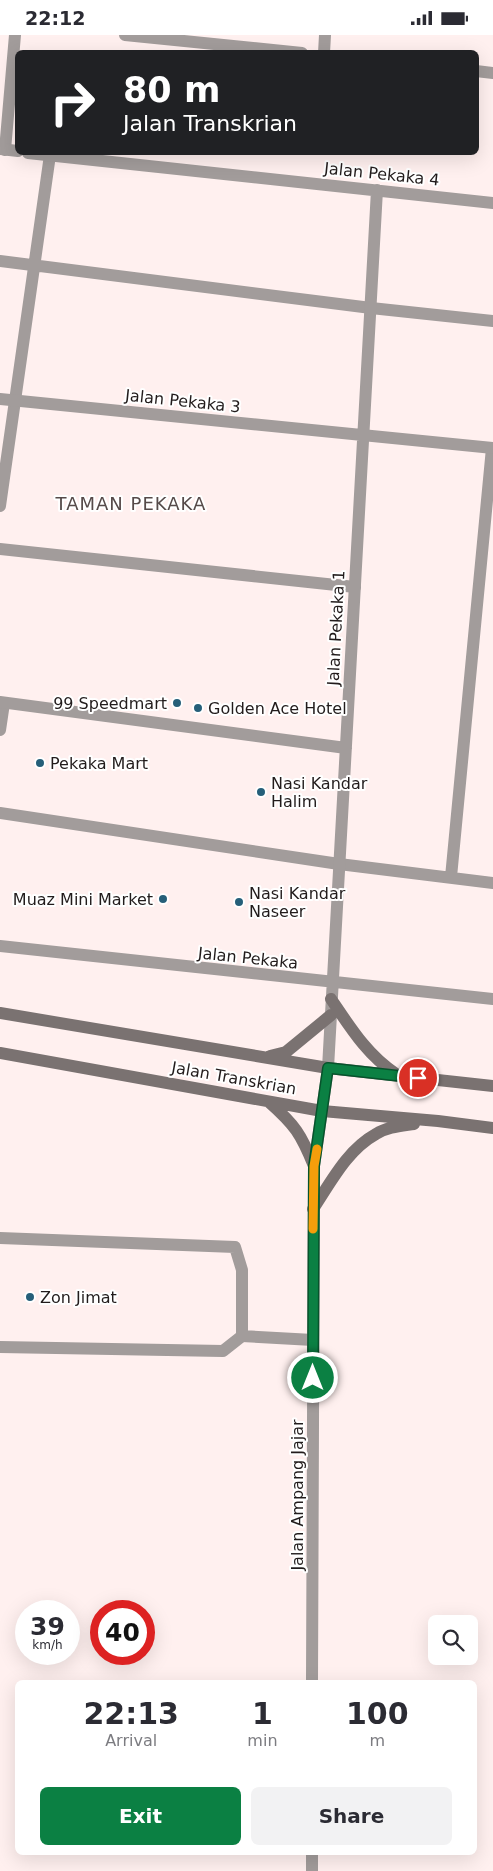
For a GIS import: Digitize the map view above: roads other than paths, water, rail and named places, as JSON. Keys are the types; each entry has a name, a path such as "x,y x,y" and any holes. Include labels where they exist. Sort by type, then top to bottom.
{"main road":[{"path":"332,999 365,1048 380,1063 399,1075"},
{"name":"Jalan Transkrian","path":"0,1013 328,1068 493,1086"},
{"path":"265,1057 286,1052 331,1015"},
{"name":"Jalan Transkrian","path":"0,1053 322,1111 438,1121 493,1128"},
{"path":"268,1101 292,1122 304,1141 314,1166"},
{"path":"313,1209 346,1159 376,1133 396,1127 438,1121"}],"street":[{"path":"7,150 15,35"},
{"path":"125,35 272,50"},
{"path":"324,50 326,35"},
{"path":"479,71 493,73"},
{"path":"0,506 50,155"},
{"name":"Jalan Pekaka 4","path":"50,155 493,203"},
{"name":"Jalan Pekaka 1","path":"328,1068 377,190"},
{"path":"0,261 34,263 370,308 493,321"},
{"name":"Jalan Pekaka 3","path":"0,399 493,448"},
{"path":"451,877 493,448"},
{"path":"0,549 355,587"},
{"path":"0,730 2,702 346,748"},
{"path":"0,813 339,864 493,883"},
{"name":"Jalan Pekaka","path":"0,946 493,999"},
{"name":"Jalan Ampang Jajar","path":"312,1680 314,1166 328,1068"},
{"path":"0,1238 235,1247 242,1270 242,1336"},
{"path":"0,1347 223,1351 242,1336 313,1339"},
{"path":"312,1855 312,1871"}],"place":[{"name":"99 Speedmart","path":"177,703"},
{"name":"Golden Ace Hotel","path":"198,708"},
{"name":"Pekaka Mart","path":"40,763"},
{"name":"Nasi Kandar Halim","path":"261,792"},
{"name":"Muaz Mini Market","path":"163,899"},
{"name":"Nasi Kandar Naseer","path":"239,902"},
{"name":"Zon Jimat","path":"30,1297"}],"district":[{"name":"TAMAN PEKAKA","path":"131,503"}]}
